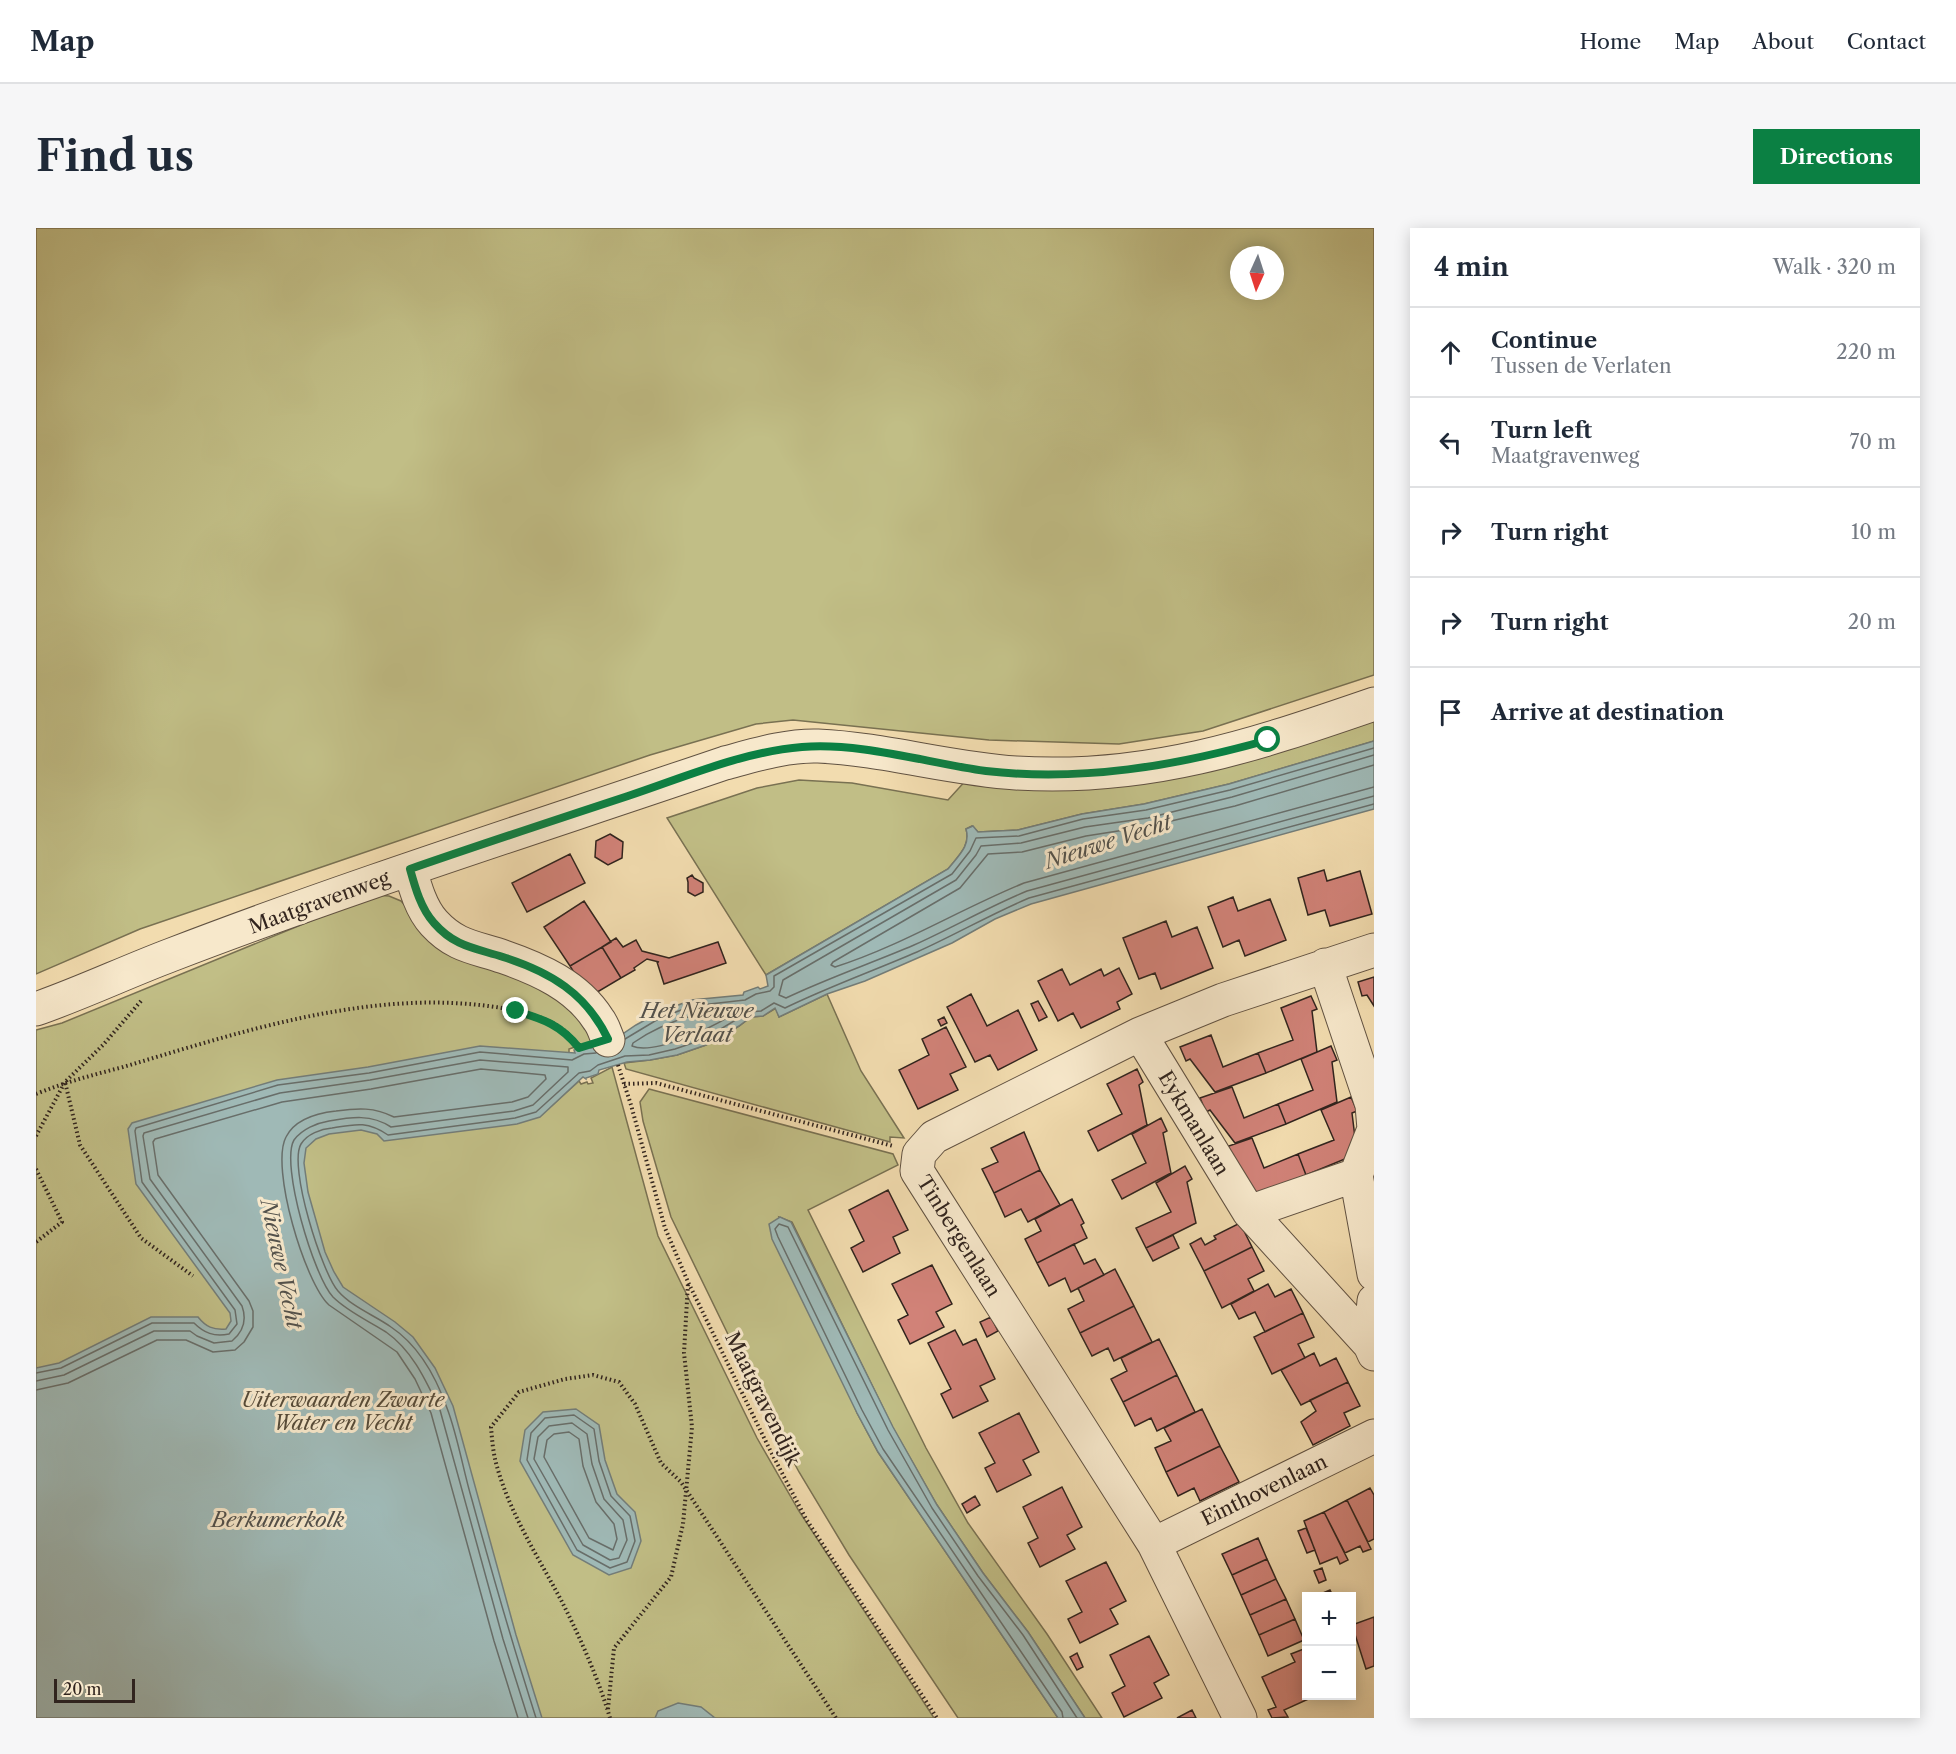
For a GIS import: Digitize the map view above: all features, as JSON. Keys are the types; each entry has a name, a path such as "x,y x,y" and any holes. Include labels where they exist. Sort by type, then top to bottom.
{"street":[{"path":"410,869 725,763 784,750 818,746 861,750 987,771 1017,773 1066,774 1120,771 1161,766 1233,750 1374,704"},
{"name":"Maatgravenweg","path":"36,1009 170,956 410,869 419,898 432,921 444,933 459,944 505,957 551,976 564,984 599,1020 612,1049"},
{"name":"Tinbergenlaan","path":"1240,1718 1154,1544 917,1172 920,1154 934,1137 1140,1034 1223,1000 1374,950"},
{"path":"1326,965 1371,1105 1374,1129 1356,1175 1374,1274"},
{"name":"Eykmanlaan","path":"1140,1034 1249,1212 1372,1349"},
{"path":"1249,1212 1356,1175"},
{"name":"Eykmanlaan","path":"1372,1349 1374,1301"},
{"name":"Einthovenlaan","path":"1154,1544 1374,1436"}],"path":[{"path":"36,1136 65,1082 104,1045 145,996"},
{"path":"36,1094 65,1082 240,1032 359,1007 397,1003 484,1005 516,1011 549,1022 570,1035 579,1048 612,1049"},
{"name":"Maatgravendijk","path":"612,1049 665,1228 688,1282 806,1519 937,1718"},
{"path":"65,1082 80,1145 86,1155 141,1238 193,1276"},
{"path":"624,1084 656,1083 920,1154"},
{"path":"36,1169 62,1222 36,1242"},
{"path":"608,1710 614,1648 671,1577 683,1524 692,1427 684,1353 688,1282"},
{"path":"610,1718 593,1671 561,1601 507,1497 495,1462 491,1427 519,1392 565,1379 593,1375 619,1382 635,1404 661,1463 686,1489 836,1718"}],"green space":[{"path":"36,228 1374,228 1374,675 1203,731 1119,744 989,740 793,720 756,724 650,755 140,929 36,974"},
{"path":"1374,712 1374,741 1229,784 1144,804 1082,814 1018,830 978,832 972,826 966,829 965,846 948,869 766,975 667,818 757,788 799,780 852,783 948,800 968,778 1003,783"},
{"name":"Uiterwaarden Zwarte Water en Vecht","path":"374,895 389,896 401,901 437,940 543,983 600,1040 580,1047 579,1043 574,1044 575,1047 569,1049 569,1054 527,1051 548,1109 579,1081 581,1084 593,1083 591,1078 612,1067 658,1236 757,1438 799,1511 934,1718 36,1718 36,1030 62,1023"},
{"path":"827,994 861,1071 904,1138 890,1137 890,1142 626,1069 624,1063 677,1055 706,1045 751,1017 763,1016 776,1008 779,1017"},
{"path":"649,1089 893,1154 898,1165 808,1210 926,1448 968,1523 1047,1634 1102,1718 1085,1718 1028,1632 983,1573 937,1505 893,1428 792,1222 779,1217 857,1413 878,1452 1058,1718 958,1718 849,1555 799,1472 758,1396 671,1217 643,1121 640,1102"}],"water":[{"name":"Berkumerkolk","path":"1374,741 1374,809 1031,904 995,919 952,943 865,981 827,994 779,1017 775,1008 763,1016 751,1017 706,1045 677,1055 627,1062 599,1070 598,1074 586,1079 583,1077 540,1117 517,1124 384,1141 377,1134 361,1130 329,1134 316,1139 306,1148 304,1163 308,1192 325,1252 343,1287 413,1337 435,1368 453,1406 516,1635 542,1718 36,1718 36,1368 59,1363 151,1317 198,1317 210,1327 221,1329 226,1329 231,1321 230,1313 136,1184 128,1129 132,1123 277,1080 368,1067 480,1046 575,1053 574,1050 590,1046 591,1048 618,1037 658,1013 691,1000 743,995 744,992 768,986 766,975 948,869 965,846 966,829 973,826 978,832 1018,830 1082,814 1144,804 1229,784"},
{"path":"780,1217 791,1222 893,1427 937,1505 983,1573 1028,1632 1085,1718 1058,1718 878,1452 772,1239 769,1224"},
{"path":"576,1409 599,1425 605,1460 617,1494 635,1512 641,1541 631,1568 609,1575 573,1555 520,1461 525,1430 543,1412"},
{"path":"678,1703 701,1707 715,1718 655,1718 658,1711"}],"building":[{"path":"610,834 623,842 622,858 608,865 595,857 596,841"},
{"path":"570,854 585,883 527,912 512,883"},
{"path":"1324,870 1327,881 1360,871 1372,914 1330,926 1325,910 1308,915 1298,878"},
{"path":"692,875 703,883 703,892 695,896 688,892 687,878"},
{"path":"1233,897 1238,911 1270,899 1286,940 1245,956 1239,940 1223,947 1208,907"},
{"path":"584,901 611,942 570,966 544,927"},
{"path":"1166,921 1172,937 1197,927 1213,968 1161,989 1155,973 1139,979 1123,938"},
{"path":"616,938 623,947 636,940 642,951 669,958 718,942 726,963 664,984 657,962 659,962 647,959 634,968 635,970 621,978 602,947"},
{"path":"602,947 621,978 589,997 570,966"},
{"path":"1119,968 1132,994 1117,1002 1120,1009 1081,1028 1073,1013 1058,1021 1038,981 1062,969 1070,985 1101,969 1104,976"},
{"path":"1374,977 1374,1006 1367,995 1362,996 1358,982"},
{"path":"971,994 987,1026 1018,1010 1037,1050 998,1070 990,1055 975,1062 947,1007"},
{"path":"1311,996 1317,1009 1312,1011 1317,1052 1266,1073 1258,1053 1293,1040 1281,1008"},
{"path":"1038,1001 1047,1017 1039,1021 1031,1004"},
{"path":"944,1017 947,1023 941,1026 938,1020"},
{"path":"946,1027 966,1067 950,1074 958,1090 918,1109 899,1070 929,1055 922,1039"},
{"path":"1211,1035 1223,1067 1258,1053 1266,1073 1215,1092 1190,1059 1186,1061 1180,1047"},
{"path":"1331,1046 1337,1060 1332,1062 1337,1102 1286,1124 1278,1104 1313,1090 1301,1059"},
{"path":"1137,1069 1143,1082 1139,1085 1147,1125 1098,1151 1088,1131 1122,1114 1107,1084"},
{"path":"1232,1087 1244,1118 1278,1104 1286,1124 1235,1143 1210,1110 1206,1112 1200,1098"},
{"path":"1351,1097 1357,1111 1352,1113 1357,1154 1306,1175 1298,1154 1334,1140 1321,1110"},
{"path":"1161,1118 1167,1131 1163,1133 1171,1173 1122,1199 1112,1180 1146,1163 1132,1134"},
{"path":"1024,1132 1040,1170 994,1193 982,1169 998,1162 991,1148"},
{"path":"1252,1138 1264,1168 1298,1154 1306,1175 1255,1195 1220,1149"},
{"path":"1185,1166 1192,1179 1187,1182 1196,1223 1146,1248 1136,1228 1171,1212 1156,1183"},
{"path":"1040,1170 1060,1205 1028,1222 1021,1209 1005,1217 994,1193"},
{"path":"888,1190 908,1230 893,1237 900,1253 863,1272 851,1248 864,1241 849,1210"},
{"path":"1072,1199 1084,1223 1081,1225 1087,1238 1037,1263 1025,1239 1041,1231 1035,1219"},
{"path":"1240,1223 1252,1247 1204,1271 1190,1244 1201,1238 1205,1245 1216,1239 1214,1236"},
{"path":"1173,1235 1179,1248 1153,1261 1146,1248"},
{"path":"1074,1244 1084,1264 1095,1259 1104,1275 1071,1292 1065,1278 1049,1286 1037,1263"},
{"path":"1252,1247 1264,1271 1248,1279 1254,1291 1222,1308 1204,1271"},
{"path":"932,1265 952,1304 936,1312 944,1327 910,1344 898,1320 908,1315 892,1284"},
{"path":"1115,1269 1134,1306 1080,1333 1068,1309 1084,1301 1078,1288"},
{"path":"1268,1284 1275,1297 1291,1289 1303,1313 1265,1332 1255,1312 1239,1319 1231,1304"},
{"path":"1134,1306 1152,1342 1114,1361 1108,1348 1092,1356 1080,1333"},
{"path":"1303,1313 1314,1337 1298,1344 1305,1358 1272,1374 1254,1337"},
{"path":"991,1317 998,1331 987,1337 980,1322"},
{"path":"955,1330 963,1345 976,1339 995,1379 980,1386 988,1401 953,1418 941,1394 951,1389 928,1343"},
{"path":"1159,1339 1177,1375 1123,1402 1111,1379 1127,1371 1121,1358"},
{"path":"1314,1353 1320,1366 1336,1358 1348,1382 1301,1405 1281,1370"},
{"path":"1177,1375 1195,1412 1157,1431 1151,1418 1135,1426 1123,1402"},
{"path":"1348,1382 1360,1406 1344,1413 1350,1426 1313,1445 1301,1422 1316,1411 1310,1400"},
{"path":"1202,1409 1220,1446 1166,1472 1155,1448 1171,1441 1164,1428"},
{"path":"1019,1413 1039,1452 1023,1460 1031,1475 997,1492 985,1468 995,1463 979,1433"},
{"path":"1220,1446 1239,1482 1200,1501 1194,1488 1178,1496 1166,1472"},
{"path":"1062,1487 1082,1527 1067,1535 1075,1549 1040,1567 1028,1543 1038,1538 1023,1507"},
{"path":"1370,1488 1374,1495 1374,1539 1368,1542 1347,1500"},
{"path":"975,1496 980,1505 967,1513 962,1504"},
{"path":"1347,1500 1371,1549 1363,1552 1360,1546 1345,1553 1324,1512"},
{"path":"1324,1512 1348,1560 1340,1564 1337,1557 1320,1564 1304,1521"},
{"path":"1306,1528 1315,1550 1307,1553 1298,1531"},
{"path":"1258,1538 1267,1559 1232,1575 1222,1554"},
{"path":"1267,1559 1276,1579 1241,1595 1232,1575"},
{"path":"1106,1562 1126,1601 1110,1609 1118,1624 1080,1643 1068,1619 1082,1612 1066,1581"},
{"path":"1322,1568 1326,1580 1319,1583 1314,1571"},
{"path":"1276,1579 1286,1599 1250,1615 1241,1595"},
{"path":"1286,1599 1295,1619 1259,1635 1250,1615"},
{"path":"1374,1617 1374,1666 1366,1669 1356,1638 1356,1624"},
{"path":"1295,1619 1302,1641 1268,1656 1259,1635"},
{"path":"1149,1636 1169,1675 1154,1683 1162,1698 1124,1717 1112,1693 1125,1686 1110,1655"},
{"path":"1302,1650 1302,1700 1306,1700 1284,1710 1288,1717 1272,1718 1268,1710 1276,1707 1262,1677 1295,1662 1291,1654"},
{"path":"1077,1653 1083,1667 1077,1670 1070,1657"},
{"path":"1192,1710 1196,1718 1177,1718"}],"route":[{"path":"516,1011 549,1022 570,1035 579,1048 608,1039 599,1020 564,984 551,976 505,957 459,944 444,933 432,921 419,898 410,869 725,763 756,754 801,747 818,746 861,750 987,771 1056,774 1120,771 1161,766 1268,740"}],"water label":[{"name":"Nieuwe Vecht","path":"1108,842"},
{"name":"Het Nieuwe Verlaat","path":"697,1023"},
{"name":"Nieuwe Vecht","path":"281,1264"}]}
